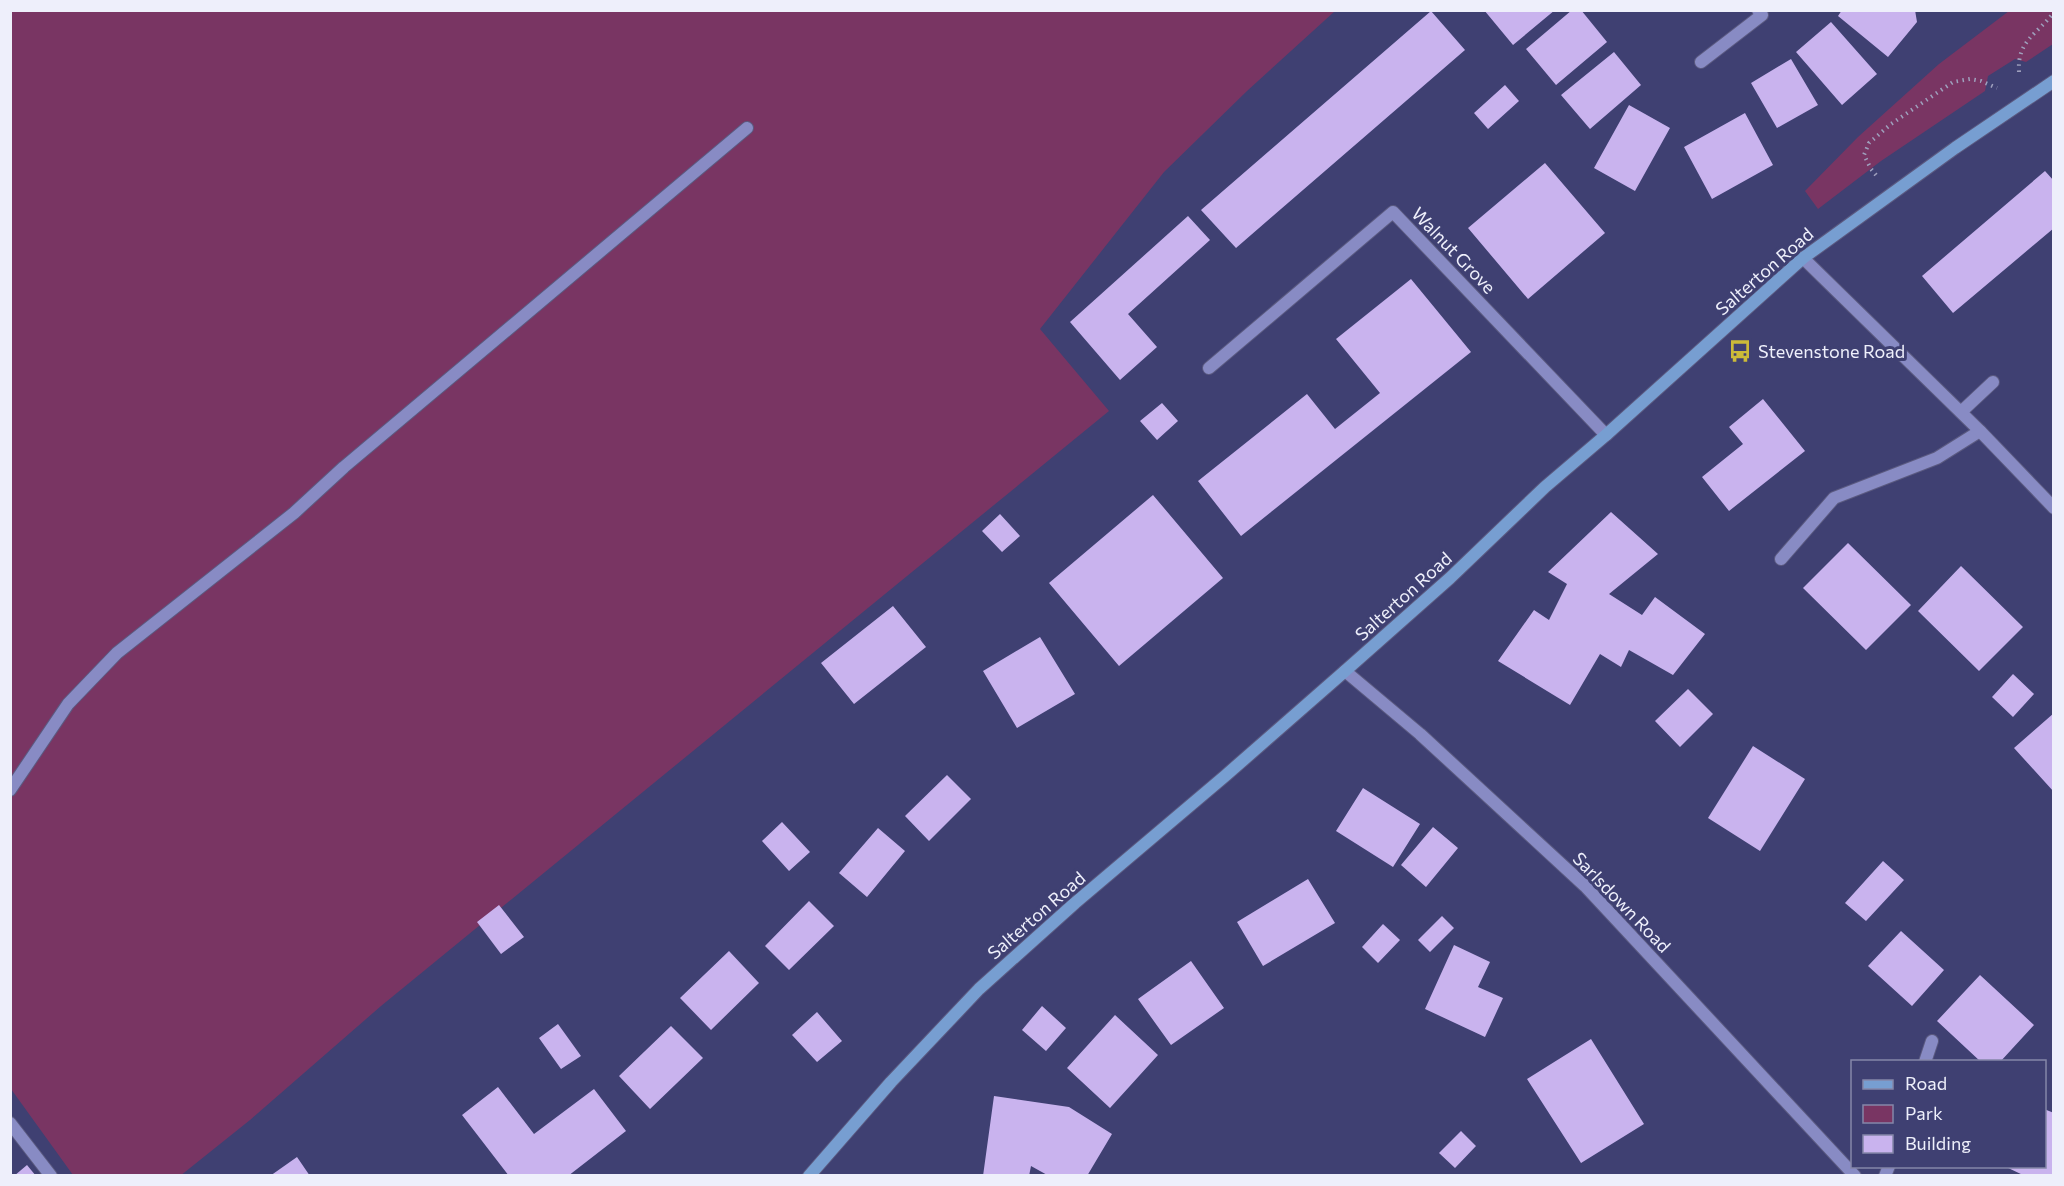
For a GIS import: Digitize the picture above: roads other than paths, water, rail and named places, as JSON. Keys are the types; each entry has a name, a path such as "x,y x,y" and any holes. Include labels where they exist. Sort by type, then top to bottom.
{"main road":[{"name":"Salterton Road","path":"808,1176 891,1082 979,989 1450,578 1545,488 1803,258 1955,148 2054,81"}],"street":[{"path":"1701,62 1762,15 1758,10"},
{"path":"10,790 68,704 117,653 294,513 353,459 747,128"},
{"name":"Walnut Grove","path":"1209,368 1393,212 1606,435"},
{"path":"1803,258 1980,431 2054,508"},
{"path":"1960,412 1993,382"},
{"path":"1780,559 1834,498 1937,458 1980,431"},
{"name":"Sarlsdown Road","path":"1345,671 1420,734 1585,886 1855,1176"},
{"path":"1927,1060 1932,1041"},
{"path":"10,1123 51,1176"}],"place":[{"name":"Stevenstone Road","path":"1740,351"}]}
